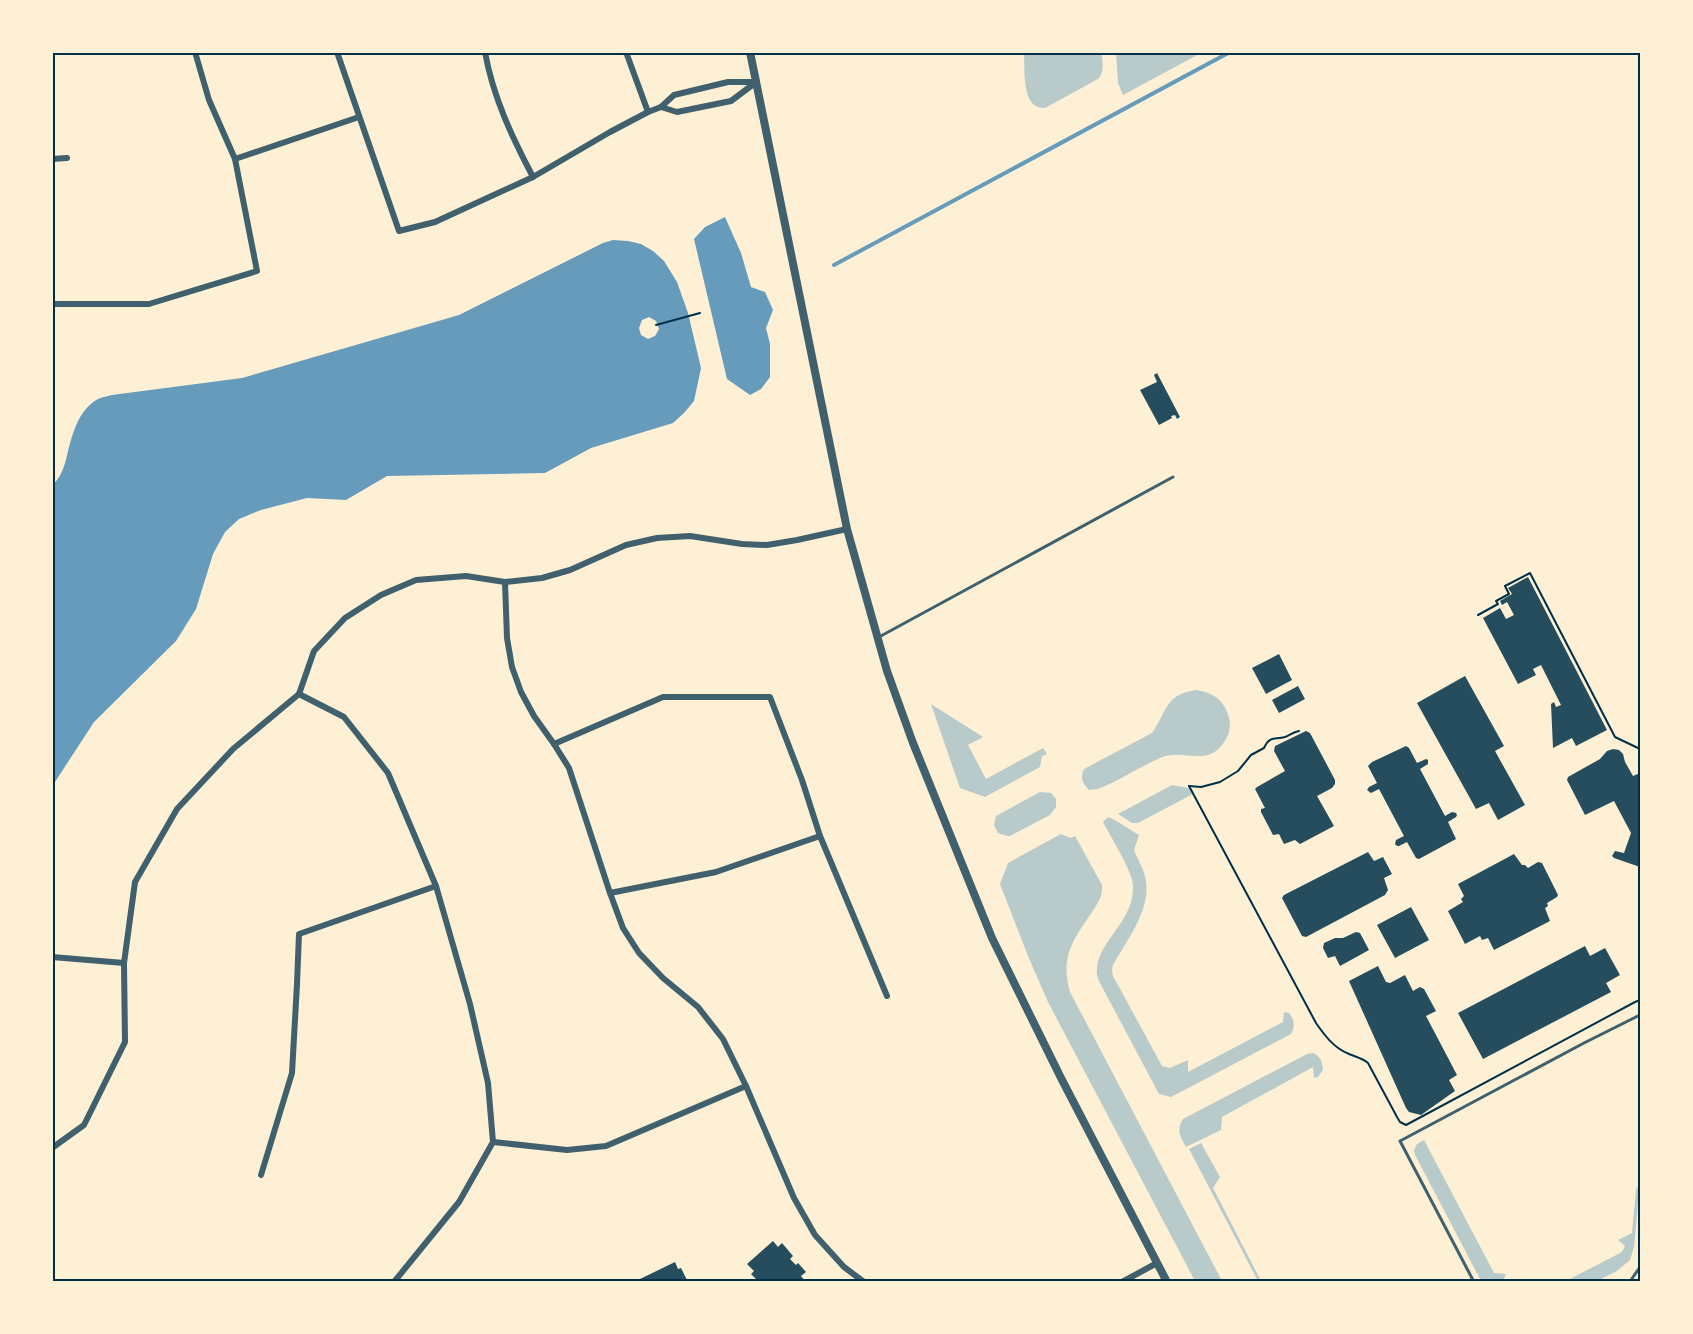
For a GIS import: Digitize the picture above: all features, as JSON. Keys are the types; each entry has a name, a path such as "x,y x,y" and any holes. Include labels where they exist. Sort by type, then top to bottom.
{"street":[{"path":"52,304 149,304 257,271 235,159 209,100 195,52"},
{"path":"337,52 399,231 435,222 533,177 610,132 662,107 674,95 728,82 756,82"},
{"path":"485,52 495,96 533,177"},
{"path":"626,52 648,112"},
{"path":"750,52 847,529 887,671 913,743 992,938 1061,1078 1167,1281"},
{"path":"662,107 676,112 731,101 756,82"},
{"path":"235,159 359,117"},
{"path":"52,159 67,158"},
{"path":"52,1148 84,1125 125,1042 124,963 135,882 177,809 232,749 299,694 314,651 345,618 381,595 416,580 466,576 505,582 542,578 570,570 626,545 657,538 690,536 741,544 767,544 847,529"},
{"path":"505,582 507,638 512,667 521,692 534,716 569,768 623,928 639,953 663,978 698,1007 723,1039 746,1086 794,1198 816,1235 844,1267 864,1281"},
{"path":"299,694 344,717 388,773 436,886 470,1004 488,1083 493,1142 459,1202 394,1281"},
{"path":"555,744 663,697 770,697 802,780 820,836 886,996"},
{"path":"610,893 716,872 820,836"},
{"path":"261,1175 292,1073 299,934 436,886"},
{"path":"52,957 124,963"},
{"path":"493,1142 567,1150 606,1146 746,1086"},
{"path":"1122,1281 1157,1263"}],"lane":[{"path":"877,638 1173,477"},
{"path":"1474,1281 1400,1141 1641,1015"},
{"path":"1628,1281 1641,1267"}],"path":[{"path":"656,325 700,313"},
{"path":"1478,615 1498,604 1496,601 1509,594 1505,586 1530,573 1615,737 1641,749"},
{"path":"1299,731 1282,738 1275,737 1267,742 1264,748 1251,755 1238,771 1220,782 1201,787 1190,786 1316,1023 1335,1046 1368,1063 1400,1122 1406,1125 1641,1000"}],"shaded area":[{"path":"1116,52 1201,53 1123,95 1118,83"},
{"path":"1024,53 1102,53 1102,70 1098,79 1045,108 1037,107 1028,96"},
{"path":"1196,690 1215,696 1227,712 1230,729 1219,748 1212,754 1204,756 1169,755 1098,789 1089,790 1083,783 1084,769 1152,733 1172,700 1178,695"},
{"path":"931,704 983,737 968,745 986,779 1043,748 1047,754 1042,756 1040,767 985,797 960,788"},
{"path":"1172,785 1189,788 1192,793 1138,823 1132,823 1118,814"},
{"path":"1040,792 1051,793 1056,799 1056,807 1050,815 1010,836 998,833 994,825 996,816"},
{"path":"1108,817 1139,835 1134,850 1146,882 1141,914 1113,965 1113,976 1162,1066 1170,1068 1188,1060 1188,1072 1283,1022 1284,1012 1289,1013 1293,1021 1291,1034 1171,1097 1159,1094 1097,976 1099,959 1103,949 1123,920 1132,898 1133,885 1125,862 1103,822"},
{"path":"1061,834 1071,838 1075,836 1102,885 1102,893 1098,902 1070,949 1067,980 1070,992 1222,1281 1195,1281 1048,1002 1000,884 1008,863"},
{"path":"1313,1053 1322,1064 1323,1070 1318,1077 1314,1078 1313,1067 1222,1117 1221,1130 1186,1147 1179,1130 1183,1119 1307,1054"},
{"path":"1424,1140 1494,1273 1506,1274 1503,1281 1482,1281 1479,1277 1415,1155 1414,1150 1417,1144"},
{"path":"1201,1143 1220,1177 1213,1188 1261,1281 1258,1281 1189,1149"},
{"path":"1640,1182 1634,1247 1630,1260 1617,1271 1597,1281 1566,1281 1622,1252 1625,1246 1618,1240 1632,1233 1636,1190"}],"water":[{"path":"725,217 741,253 751,287 765,292 773,310 766,328 770,344 770,377 761,389 750,395 727,379 694,239 705,227"},
{"path":"613,240 641,244 653,251 664,261 677,282 688,313 701,368 694,401 684,413 673,423 591,448 545,473 387,476 346,500 307,498 261,510 239,519 225,532 213,554 196,609 176,641 94,722 53,785 53,484 58,479 66,460 76,426 91,404 100,398 112,395 242,378 459,315"}],"pier":[{"path":"649,317 656,321 659,329 655,336 648,339 641,335 639,328 642,320"}],"building":[{"path":"1157,373 1180,417 1177,419 1175,415 1171,416 1172,418 1159,425 1140,390 1157,382 1154,375"},
{"path":"1528,577 1607,730 1576,746 1572,738 1553,748 1551,704 1554,702 1556,707 1561,705 1541,665 1533,669 1536,675 1518,684 1483,618 1500,608 1506,619 1514,615 1507,602 1502,605 1500,601 1512,594 1508,588"},
{"path":"1279,654 1292,680 1266,694 1252,668"},
{"path":"1465,676 1504,746 1495,751 1525,805 1498,820 1489,803 1476,809 1417,703"},
{"path":"1298,686 1305,699 1279,713 1272,700"},
{"path":"1306,731 1310,733 1335,780 1332,788 1317,796 1334,826 1300,844 1295,840 1284,844 1279,834 1273,835 1261,812 1261,809 1265,808 1255,789 1285,771 1274,751 1275,746"},
{"path":"1406,746 1417,763 1428,760 1428,764 1420,769 1445,816 1452,812 1457,815 1448,822 1456,839 1419,859 1416,858 1407,842 1399,846 1395,844 1396,840 1404,836 1379,789 1371,793 1367,790 1377,783 1368,766"},
{"path":"1613,749 1623,754 1633,776 1640,773 1640,867 1612,856 1615,851 1624,853 1631,833 1614,801 1585,815 1567,780 1568,777"},
{"path":"1368,852 1374,861 1383,857 1392,874 1384,878 1388,890 1385,895 1306,937 1302,936 1282,898 1284,895"},
{"path":"1514,854 1522,865 1528,868 1538,862 1542,863 1558,895 1547,903 1548,906 1545,908 1550,921 1494,950 1488,938 1482,940 1480,936 1465,944 1448,911 1463,902 1461,899 1464,896 1458,884"},
{"path":"1411,907 1429,940 1395,958 1377,925"},
{"path":"1356,932 1360,933 1369,950 1340,966 1335,956 1328,958 1323,948 1324,943"},
{"path":"1585,946 1590,956 1605,948 1620,975 1606,983 1611,992 1483,1059 1458,1013"},
{"path":"1378,966 1386,982 1390,983 1405,975 1413,991 1420,987 1424,989 1436,1011 1426,1016 1457,1075 1449,1080 1455,1091 1421,1115 1409,1112 1406,1108 1349,981"},
{"path":"773,1241 778,1247 782,1243 793,1256 790,1259 796,1265 798,1263 806,1272 801,1276 806,1282 761,1282 751,1274 754,1271 747,1264"},
{"path":"675,1262 688,1282 640,1282 640,1279"}],"waterway":[{"path":"834,265 1230,52"}]}
